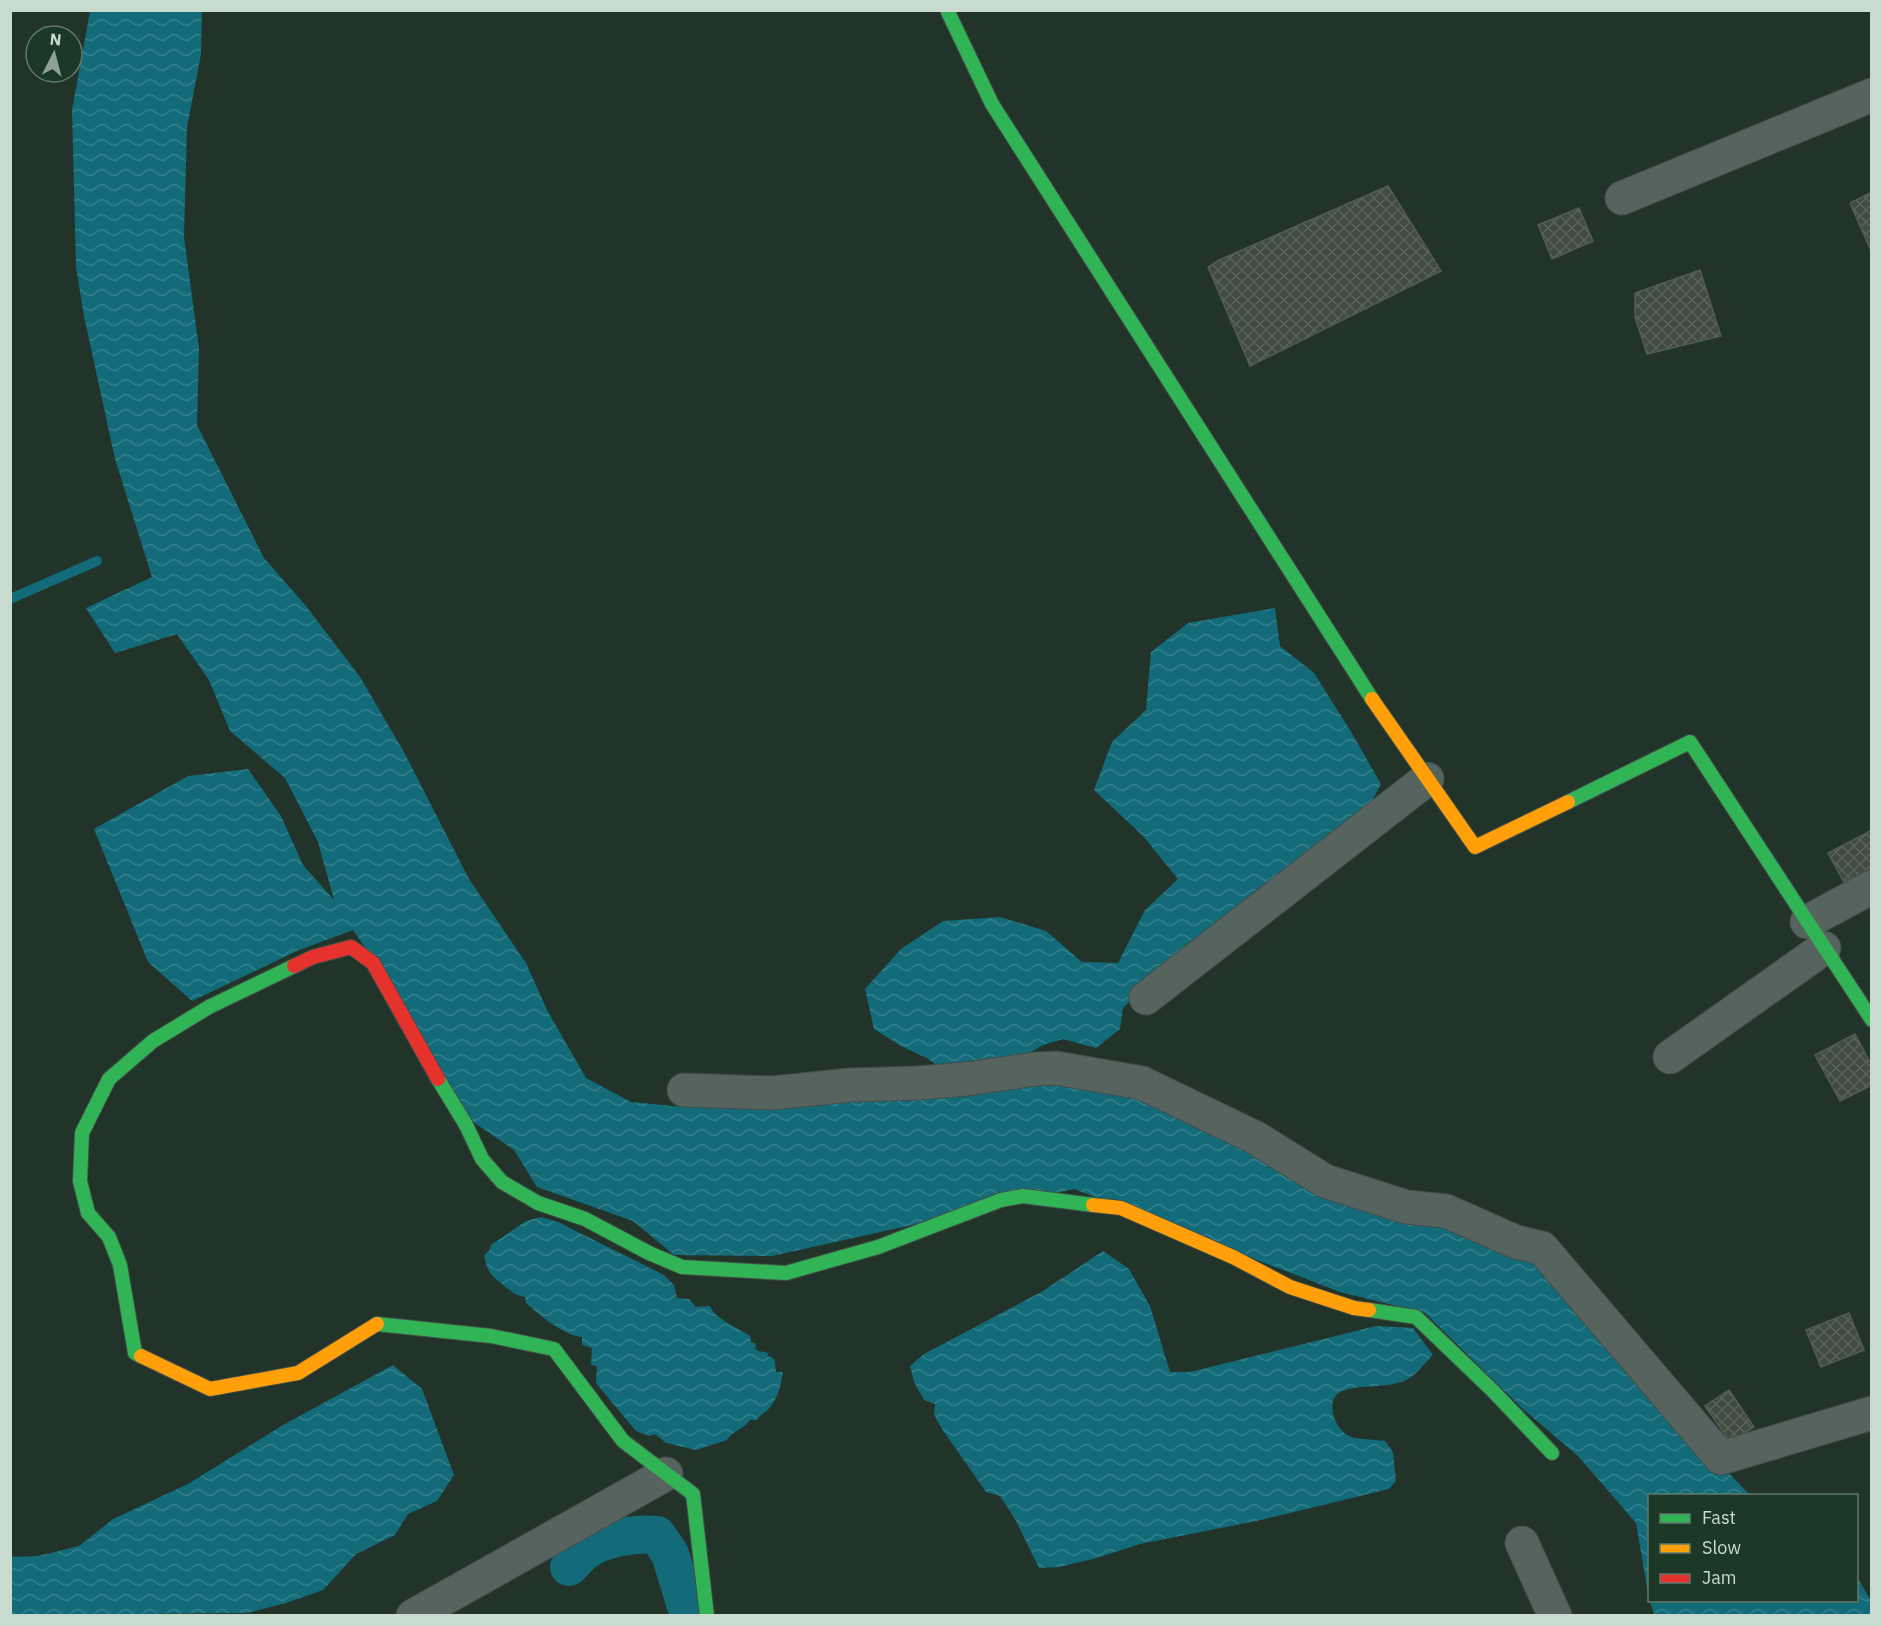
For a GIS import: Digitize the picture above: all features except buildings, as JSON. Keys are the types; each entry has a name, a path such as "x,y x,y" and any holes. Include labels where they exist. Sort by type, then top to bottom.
{"street":[{"path":"951,10 948,12 992,104 1368,693 1475,847 1690,742 1872,1020"},
{"path":"1622,198 1872,95"},
{"path":"1146,998 1427,779"},
{"path":"1670,1058 1872,887"},
{"path":"706,1616 693,1494 623,1441 554,1349 491,1336 375,1324 298,1373 210,1389 135,1353 120,1265 109,1237 88,1213 80,1181 82,1133 109,1079 153,1041 210,1007 313,957 351,947 374,963 425,1058 466,1125 482,1159 501,1182 538,1203 585,1219 665,1260 682,1267 786,1273 878,1247 1001,1200 1023,1196 1121,1208 1233,1257 1290,1287 1354,1308 1416,1317 1475,1373 1552,1453"},
{"path":"684,1090 773,1093 850,1085 966,1079 1056,1068 1142,1083 1256,1138 1325,1181 1406,1208 1446,1211 1516,1242 1542,1248 1721,1458 1872,1413"},
{"path":"413,1616 666,1474"},
{"path":"1522,1543 1555,1616"}],"water":[{"path":"90,11 202,11 201,54 187,127 184,237 199,348 197,425 264,558 306,606 360,677 404,752 469,879 526,963 547,1010 586,1078 631,1102 683,1107 1011,1077 1156,1095 1436,1215 1543,1266 1665,1407 1749,1494 1648,1494 1648,1593 1636,1523 1578,1456 1524,1410 1425,1313 1340,1292 1074,1189 772,1256 674,1255 633,1221 537,1187 514,1150 463,1115 404,1003 353,930 299,950 192,1001 148,962 94,829 188,776 248,769 281,816 303,865 334,900 318,842 285,778 230,731 209,680 177,634 115,653 86,608 152,577 115,459 84,316 76,267 72,110 77,84 84,84 84,44"},
{"path":"1275,608 1280,646 1314,673 1381,784 1367,811 1143,988 1123,1008 1120,1029 1096,1048 1063,1039 1043,1045 1020,1058 938,1066 874,1029 865,989 901,949 943,921 1000,917 1046,931 1082,962 1118,963 1145,910 1178,879 1143,836 1094,790 1112,742 1146,710 1151,652 1188,623"},
{"path":"541,1217 558,1222 664,1275 674,1285 677,1298 689,1299 696,1307 710,1306 722,1319 750,1336 751,1342 756,1344 755,1348 758,1351 769,1353 767,1356 772,1357 775,1361 776,1372 783,1372 774,1402 756,1420 750,1420 727,1440 696,1450 666,1443 655,1434 649,1436 636,1431 596,1383 597,1366 591,1365 592,1348 582,1345 582,1337 568,1333 545,1319 526,1303 525,1297 513,1293 489,1272 484,1255 489,1251 491,1245 526,1221"},
{"path":"1103,1251 1129,1269 1150,1306 1170,1372 1190,1372 1376,1326 1413,1328 1433,1355 1419,1370 1402,1382 1342,1391 1333,1400 1332,1407 1335,1421 1349,1436 1385,1441 1393,1452 1396,1481 1389,1489 1256,1521 1140,1544 1059,1567 1039,1568 1015,1519 1000,1496 986,1492 942,1429 934,1415 935,1404 924,1400 914,1382 910,1366 924,1354 1043,1291"},
{"path":"393,1365 422,1389 454,1475 437,1501 408,1514 395,1535 356,1554 323,1590 247,1613 11,1615 11,1557 38,1556 79,1546 113,1519 188,1484 283,1425"},
{"path":"1858,1579 1871,1601 1871,1615 1654,1615 1650,1602 1858,1602"}],"waterway":[{"path":"10,599 97,561"},
{"path":"569,1567 590,1548 608,1540 628,1536 657,1535 670,1554 689,1616"}],"traffic: fast":[{"path":"950,10 948,12 992,104 1372,699"},
{"path":"1568,802 1690,742 1872,1020"},
{"path":"141,1356 135,1353 120,1265 109,1237 88,1213 80,1181 82,1133 109,1079 153,1041 209,1007 294,966"},
{"path":"438,1079 466,1125 482,1159 502,1182 538,1203 585,1219 649,1253 682,1267 786,1273 878,1247 1001,1200 1023,1196 1093,1205"},
{"path":"1369,1310 1416,1317 1492,1390 1552,1453"},
{"path":"377,1324 491,1336 554,1349 623,1441 693,1494 707,1616"}],"traffic: slow":[{"path":"1372,699 1475,847 1568,802"},
{"path":"1093,1205 1121,1208 1233,1257 1290,1287 1354,1308 1369,1310"},
{"path":"141,1356 210,1389 298,1373 377,1324"}],"traffic: jam":[{"path":"294,966 313,957 351,947 373,963 438,1079"}]}
